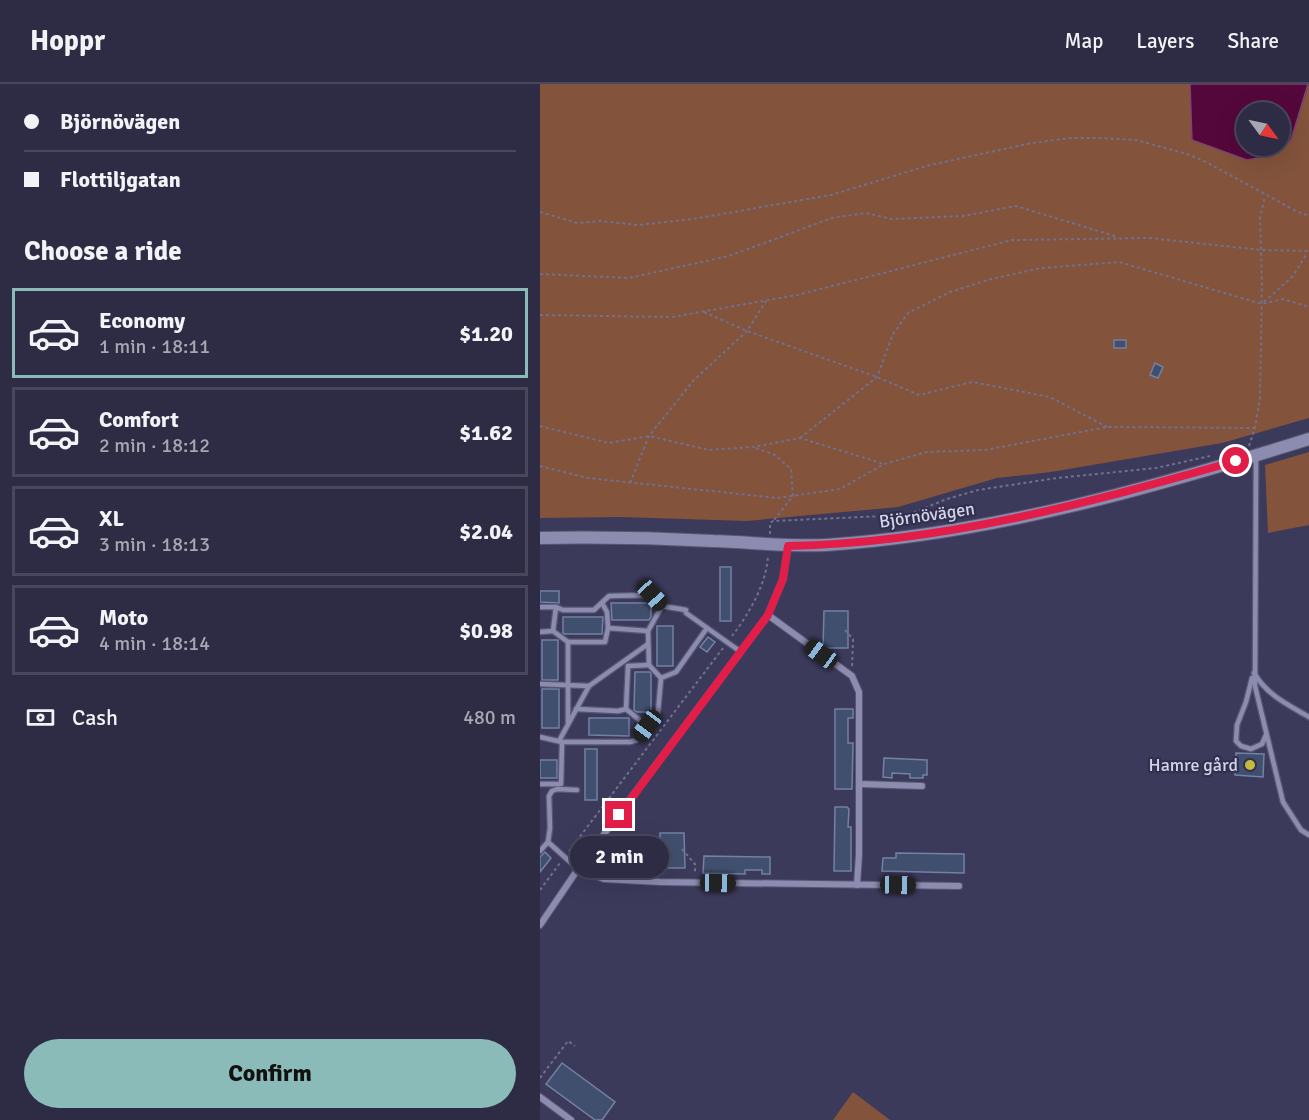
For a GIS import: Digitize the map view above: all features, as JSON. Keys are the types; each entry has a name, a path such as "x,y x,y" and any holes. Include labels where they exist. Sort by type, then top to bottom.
{"main road":[{"name":"Björnövägen","path":"540,538 688,540 788,546 859,542 1010,520 1133,490 1254,448 1309,439"}],"street":[{"path":"540,925 578,869 768,615 783,579 788,546"},
{"path":"768,615 852,676 859,692 860,784 857,885"},
{"path":"860,784 922,786"},
{"path":"578,869 604,879 959,886"},
{"path":"540,1097 571,1120"}],"lane":[{"path":"1254,448 1255,686 1283,802 1301,831 1309,835"},
{"path":"540,607 594,610 609,596 652,595 662,606 686,612 741,652"},
{"path":"540,632 553,631 568,642 605,642 608,628 607,612 602,603"},
{"path":"540,737 561,742 630,742 637,740 658,712 661,678 649,665 648,631 662,606"},
{"path":"553,631 556,607"},
{"path":"608,628 648,631"},
{"path":"661,678 676,672 707,628"},
{"path":"568,642 568,724"},
{"path":"540,783 561,784 561,742 589,686 648,644"},
{"path":"624,661 628,666 626,709"},
{"path":"628,666 649,665"},
{"path":"1254,671 1261,684 1273,696 1309,717"},
{"path":"1254,671 1235,735 1240,746 1251,749 1262,744 1266,735"},
{"path":"540,684 589,686"},
{"path":"626,709 647,726"},
{"path":"576,710 618,711 626,709"},
{"path":"552,784 557,789"},
{"path":"540,850 548,842 549,796 552,791 577,790"},
{"path":"1301,831 1309,827"},
{"path":"548,842 578,869"}],"path":[{"path":"540,212 577,223 601,221 638,225 693,219 831,195 930,165 1032,143 1080,138 1127,139 1162,146 1208,163 1309,216"},
{"path":"1254,448 1260,398 1262,304 1260,218 1265,194"},
{"path":"540,274 629,278 729,256 832,218 866,213 892,219 963,216 1016,206 1120,238"},
{"path":"540,315 672,318 797,295 1012,240 1150,238 1261,250 1308,252 1293,276 1262,304"},
{"path":"540,426 609,443 649,436 709,450 754,447 800,438 877,377 893,334 908,313 950,292 991,279 1041,268 1119,262 1262,304 1283,299 1309,308"},
{"path":"630,483 649,436 693,381 747,331 766,301"},
{"path":"703,312 747,331 877,377 919,395 972,382 1050,397 1107,427"},
{"path":"540,466 588,478 777,498 840,489 884,465 927,452 985,450 1107,427 1256,428"},
{"path":"800,438 884,465"},
{"path":"540,890 728,642 746,616 758,592 768,563 770,523 792,496 791,469 775,455 754,447"},
{"path":"773,521 907,515 947,499 978,490 1057,478 1155,468 1218,454"},
{"path":"844,630 853,639 852,676"},
{"path":"682,849 695,864 695,882"},
{"path":"540,1078 568,1041 575,1046"}],"shaded area":[{"path":"540,84 1190,84 1192,140 1236,148 1236,156 1290,156 1290,141 1309,84 1309,418 1222,443 1051,472 997,478 898,507 747,521 621,517 540,518"},
{"path":"1190,84 1308,84 1290,141 1290,102 1236,102 1236,156 1192,140"},
{"path":"1236,156 1268,156 1247,160"},
{"path":"1309,452 1309,525 1268,533 1265,465"},
{"path":"853,1092 890,1120 833,1120"}],"building":[{"path":"1114,340 1126,340 1126,348 1114,348"},
{"path":"1155,363 1163,367 1158,378 1150,375"},
{"path":"720,567 731,567 731,621 720,621"},
{"path":"540,591 559,591 559,603 540,602"},
{"path":"611,603 651,603 651,617 649,620 612,620"},
{"path":"824,611 848,611 848,648 823,648"},
{"path":"563,617 603,617 602,634 565,634 563,633"},
{"path":"657,626 673,626 673,666 657,666"},
{"path":"708,637 715,642 707,652 700,647"},
{"path":"542,640 558,640 558,680 542,680"},
{"path":"635,672 650,672 651,674 651,712 634,710"},
{"path":"542,689 559,689 559,728 542,728"},
{"path":"835,709 853,709 853,718 848,718 848,743 853,743 852,789 835,789"},
{"path":"589,718 629,718 629,736 589,735"},
{"path":"585,749 597,749 597,800 585,800"},
{"name":"Hamre gård","path":"1236,753 1264,754 1263,777 1235,775"},
{"path":"884,758 927,760 927,775 923,775 923,778 910,778 910,774 892,773 892,778 883,777"},
{"path":"540,760 557,760 557,778 540,778"},
{"path":"835,807 849,809 851,871 834,871"},
{"path":"660,833 684,833 685,868 659,868"},
{"path":"545,852 551,858 540,872 540,857"},
{"path":"896,853 964,854 964,873 882,871 883,858 896,858"},
{"path":"704,856 770,857 770,874 762,874 762,870 745,870 745,874 703,873"},
{"path":"562,1063 615,1102 602,1120 595,1120 546,1084"}],"place":[{"name":"Hamre gård","path":"1250,765"}],"route":[{"path":"619,815 768,615 783,579 788,546 859,542 1010,520 1133,490 1236,461"}]}
